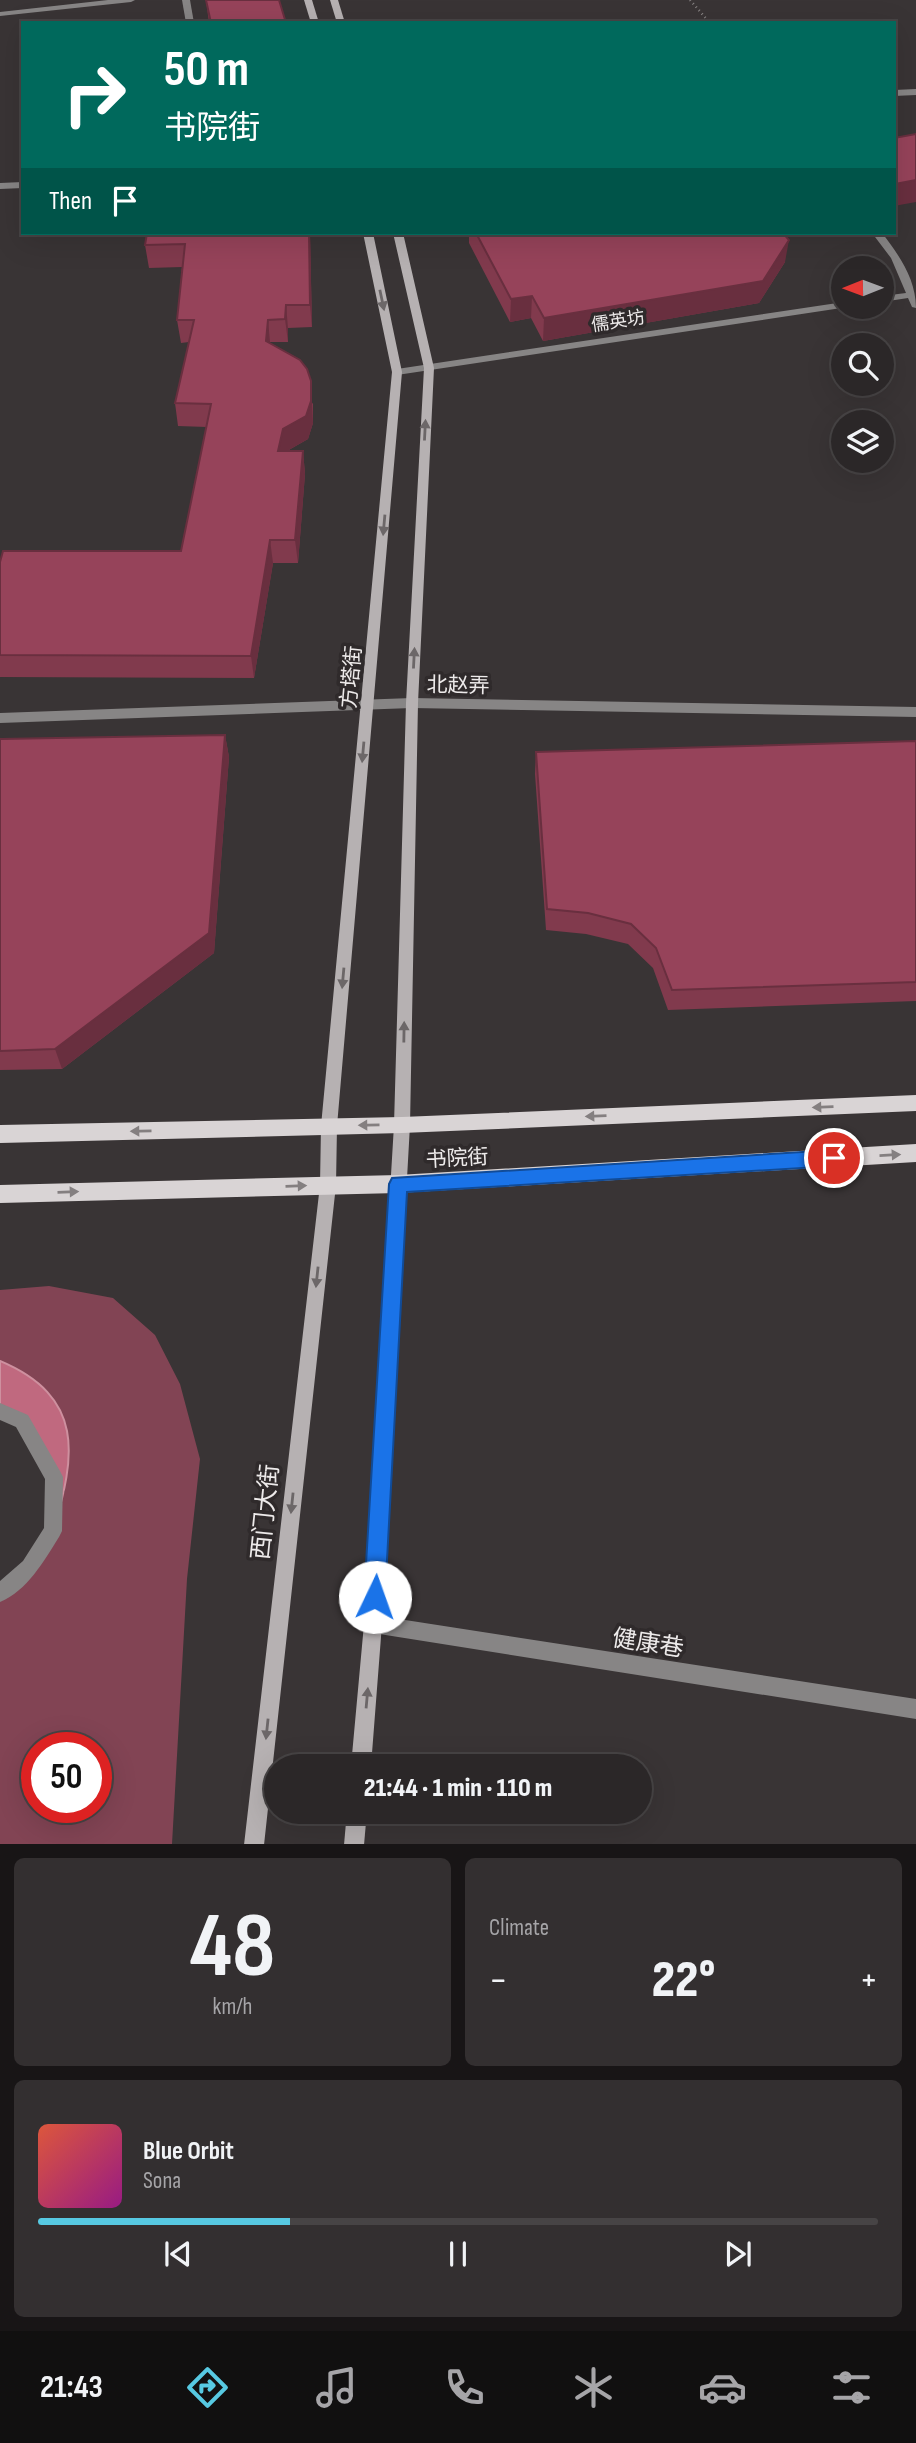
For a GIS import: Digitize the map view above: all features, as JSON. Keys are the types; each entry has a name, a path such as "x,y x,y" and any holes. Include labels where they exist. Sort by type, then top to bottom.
{"main road":[{"name":"书院街","path":"0,1134 402,1125 916,1103"},
{"name":"书院街","path":"0,1194 398,1184 916,1153"}],"street":[{"path":"0,14 131,0"},
{"path":"186,0 190,21"},
{"path":"308,0 313,21"},
{"path":"334,0 340,21"},
{"path":"896,93 916,92"},
{"path":"0,186 21,185"},
{"name":"方塔街","path":"328,1185 329,1126 397,372 368,235"},
{"path":"362,1754 373,1625 402,1125 412,703 429,368 398,235"},
{"path":"879,235 896,257 914,300 894,299"},
{"name":"儒英坊","path":"397,372 831,307"},
{"name":"北赵弄","path":"0,718 412,703 916,712"},
{"name":"西门大街","path":"254,1844 328,1185"},
{"path":"0,1410 22,1421 54,1477 52,1531 29,1567 0,1593"},
{"name":"健康巷","path":"373,1625 916,1709"},
{"path":"354,1844 356,1824"}],"path":[{"path":"691,0 708,21"}],"shaded area":[{"path":"49,1286 113,1298 155,1335 180,1384 200,1459 187,1579 172,1844 0,1844 0,1594 29,1567 65,1491 18,1369 0,1361 0,1290"},
{"path":"0,1361 28,1376 47,1392 60,1411 67,1431 69,1453 66,1477 53,1531 49,1518 54,1484 52,1466 34,1439 0,1411"}],"building":[{"path":"206,0 279,0 285,21 211,21"},
{"path":"916,134 916,180 896,184 896,138"},
{"path":"147,235 309,235 310,305 286,305 285,319 268,320 266,341 300,360 311,381 311,401 306,416 283,429 278,451 303,451 295,540 270,540 251,656 0,655 0,562 3,551 181,551 211,404 175,403 194,320 177,320 185,244 145,245"},
{"path":"477,235 785,235 789,240 763,281 544,318 532,296 511,299"},
{"path":"225,735 209,933 55,1049 0,1051 0,739"},
{"path":"916,741 916,982 672,990 656,948 631,924 588,913 547,909 536,752"}],"route":[{"path":"375,1597 398,1184 834,1158"}]}
